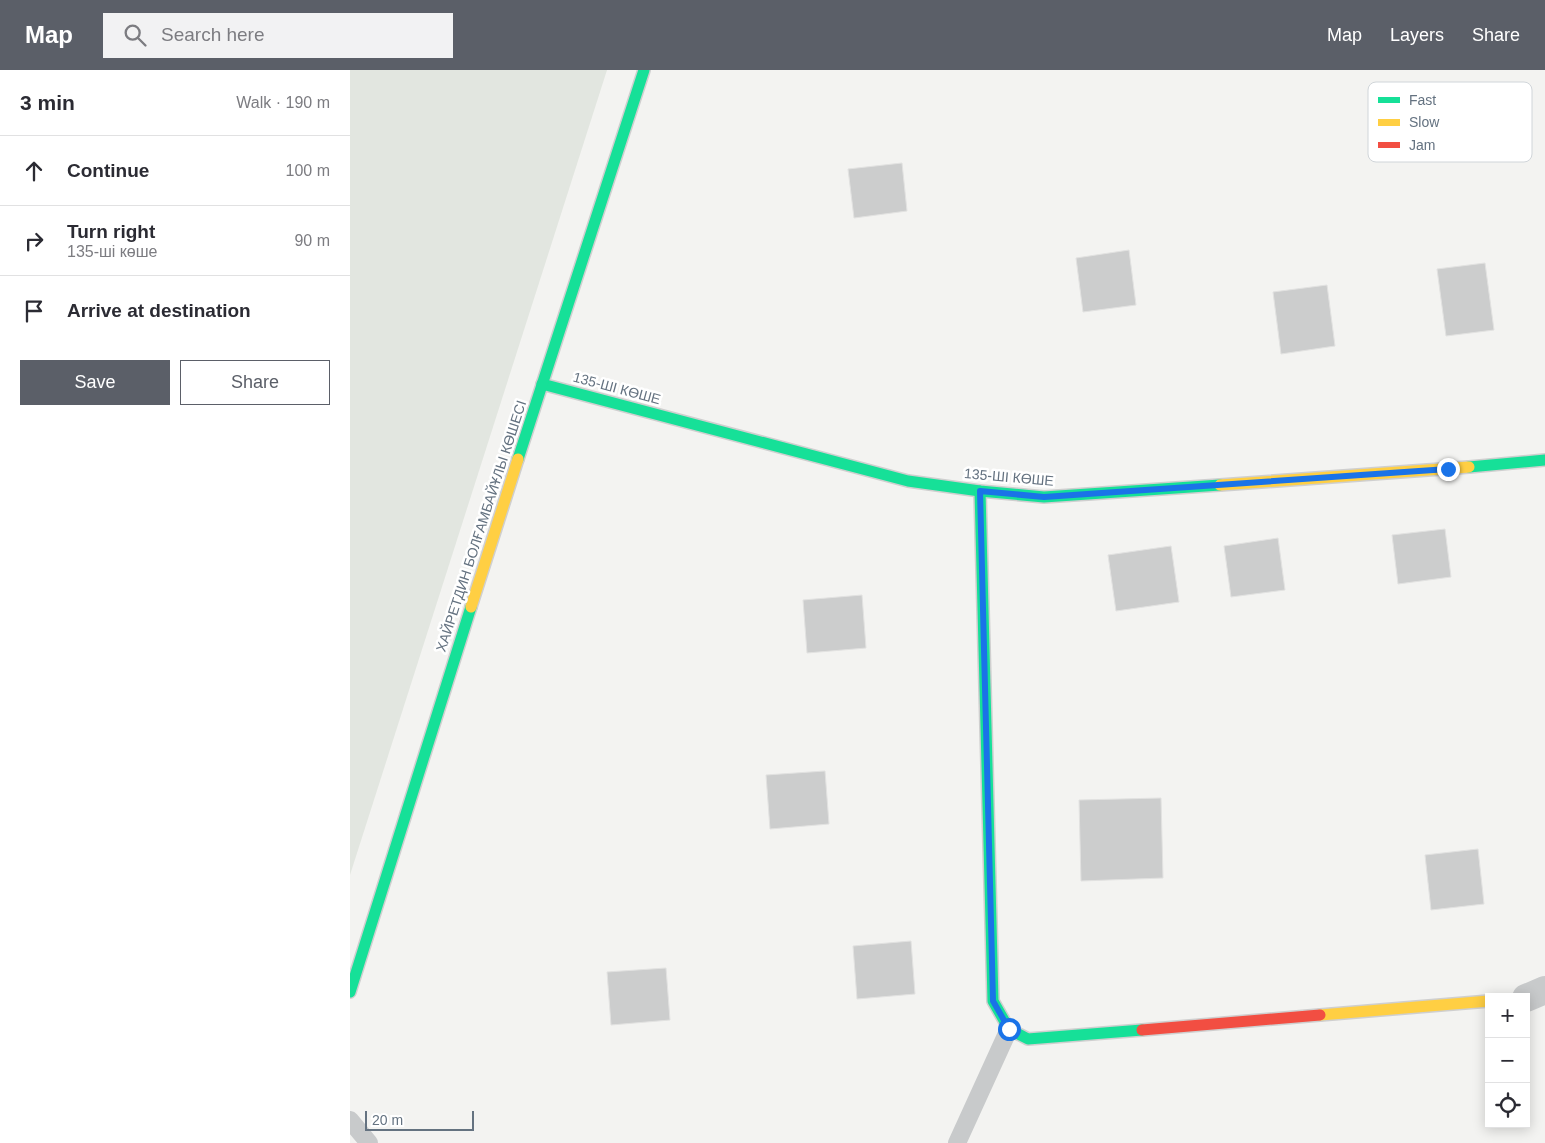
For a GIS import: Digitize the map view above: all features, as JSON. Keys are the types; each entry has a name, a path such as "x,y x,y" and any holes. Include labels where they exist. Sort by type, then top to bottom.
{"street":[{"name":"ХАЙРЕТДИН БОЛҒАМБАЙҰЛЫ КӨШЕСІ","path":"350,992 542,384 644,70"},
{"name":"135-ШІ КӨШЕ","path":"542,384 908,481 980,491 1044,497 1448,469 1545,460"},
{"path":"980,491 993,1001 1009,1029 1028,1039 1485,1001"},
{"path":"1530,996 1545,990"}],"lane":[{"path":"958,1143 1009,1029"},
{"path":"350,1120 369,1143"}],"shaded area":[{"path":"350,70 607,70 350,875"}],"building":[{"path":"902,163 907,211 854,218 848,169"},
{"path":"1129,250 1136,305 1083,312 1076,258"},
{"path":"1485,263 1494,330 1446,336 1437,269"},
{"path":"1327,285 1335,346 1281,354 1273,292"},
{"path":"1445,529 1451,577 1398,584 1392,535"},
{"path":"1278,538 1285,590 1231,597 1224,546"},
{"path":"1171,546 1179,602 1116,611 1108,555"},
{"path":"862,595 866,648 807,653 803,600"},
{"path":"825,771 829,824 770,829 766,775"},
{"path":"1161,798 1163,878 1081,881 1079,800"},
{"path":"1478,849 1484,904 1431,910 1425,855"},
{"path":"911,941 915,994 857,999 853,946"},
{"path":"666,968 670,1020 611,1025 607,972"}],"traffic: fast":[{"path":"518,459 644,70"},
{"path":"542,384 908,481 980,491 1044,497 1220,485"},
{"path":"1469,467 1545,460"},
{"path":"980,491 993,1001 1009,1029 1028,1039 1142,1030"},
{"path":"350,992 471,607"}],"traffic: slow":[{"path":"471,607 518,459"},
{"path":"1220,485 1469,467"},
{"path":"1320,1015 1485,1001"}],"traffic: jam":[{"path":"1142,1030 1320,1015"}],"route":[{"path":"1009,1029 993,1001 980,491 1044,497 1448,469"}]}
